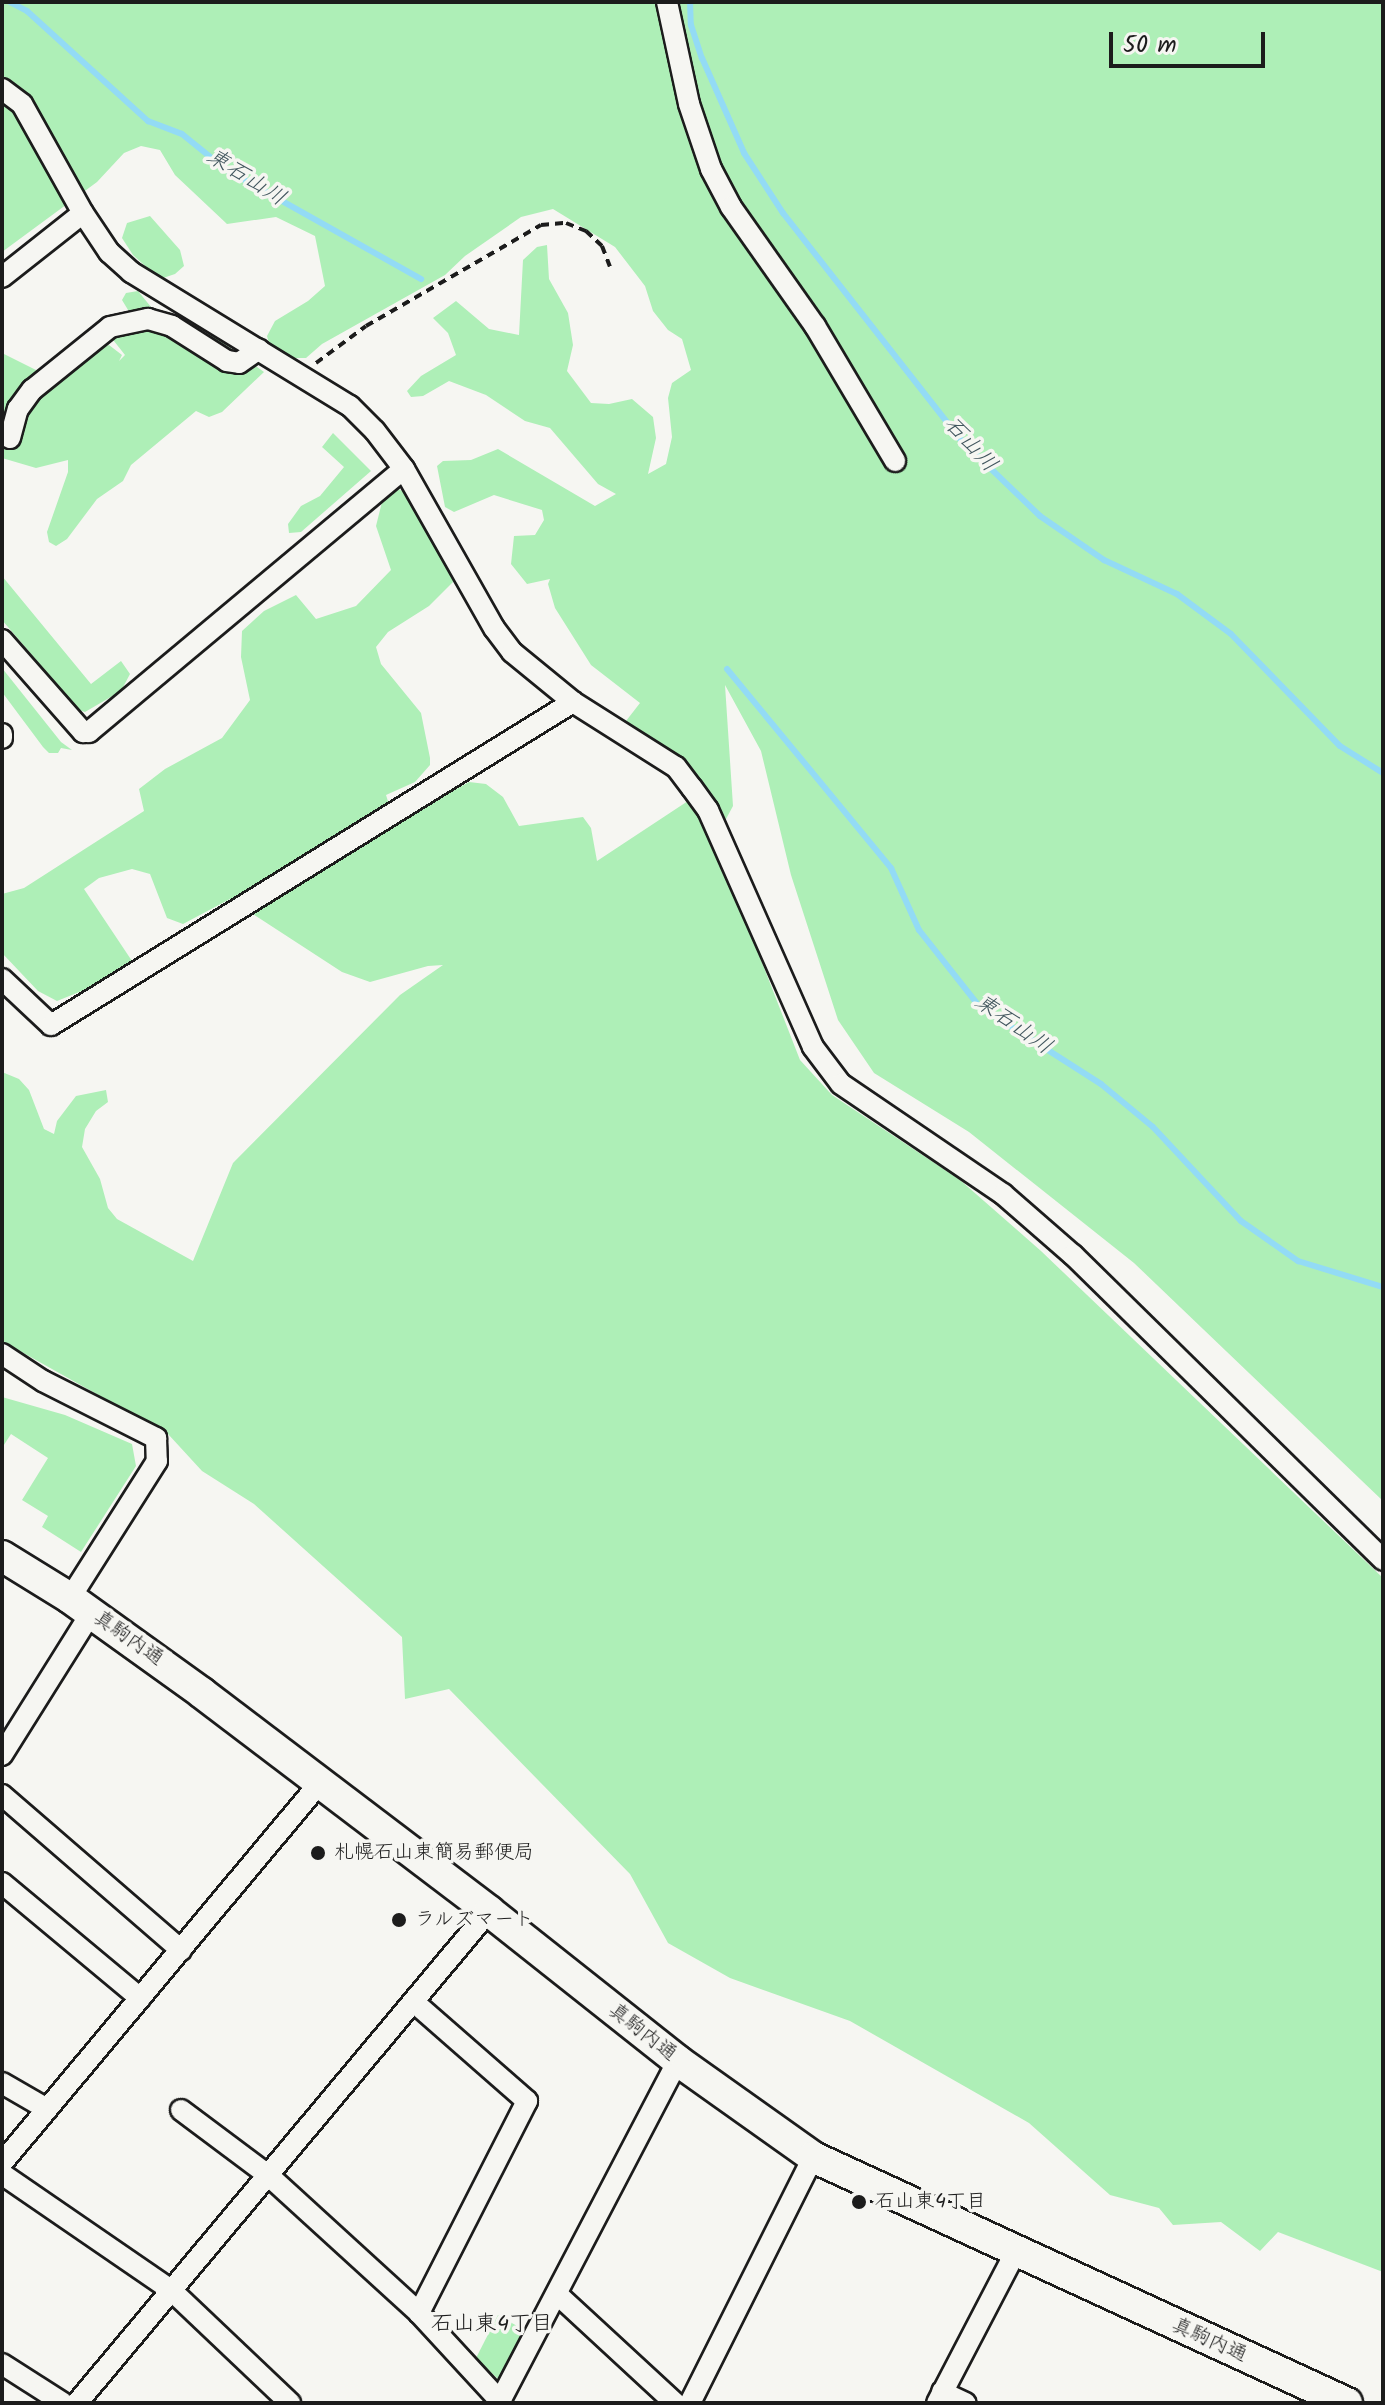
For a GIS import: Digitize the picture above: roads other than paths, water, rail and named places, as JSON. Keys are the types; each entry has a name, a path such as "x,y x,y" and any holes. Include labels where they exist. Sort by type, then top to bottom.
{"highway":[{"name":"真駒内通","path":"2,1556 80,1606 320,1783 489,1911 678,2061 813,2157 1015,2253 1347,2403"}],"street":[{"path":"667,2 689,104 711,169 731,207 815,326 895,461"},
{"path":"2,89 22,104 83,213 109,252 131,272 350,406 375,431 404,469 494,628 512,652 573,702 676,767 708,810 813,1047 841,1084 1003,1194 1061,1244 1383,1560"},
{"path":"2,277 83,213"},
{"path":"10,438 18,409 32,390 110,327 148,319 172,326 227,361 239,363 259,349"},
{"path":"2,640 83,732 89,732 404,469"},
{"path":"2,979 51,1025 573,702"},
{"path":"2,1354 43,1381 156,1438 157,1461 80,1606 10,1725 2,1755"},
{"path":"2,2163 320,1783"},
{"path":"2,1795 181,1950"},
{"path":"2,1883 140,1998"},
{"path":"77,2403 489,1911"},
{"path":"415,2003 527,2101 419,2313"},
{"path":"181,2110 268,2175 419,2313 501,2402 678,2061"},
{"path":"2,2083 47,2109"},
{"path":"690,2403 813,2157"},
{"path":"2,2174 172,2291 290,2403"},
{"path":"966,2403 940,2397 1015,2253"},
{"path":"558,2295 675,2403"},
{"path":"2,2364 63,2403"}],"waterway":[{"name":"東石山川","path":"10,2 27,11 148,121 182,134 225,169 421,279"},
{"name":"石山川","path":"690,2 691,25 702,58 744,153 783,213 960,439 1040,516 1104,560 1177,594 1231,634 1340,746 1383,773"},
{"name":"東石山川","path":"727,669 891,868 919,930 979,1006 1101,1084 1153,1127 1241,1221 1298,1261 1383,1287"}],"place":[{"name":"札幌石山東簡易郵便局","path":"318,1853"},
{"name":"ラルズマート","path":"399,1920"},
{"name":"石山東4丁目","path":"859,2202"}],"district":[{"name":"石山東4丁目","path":"492,2325"}]}
